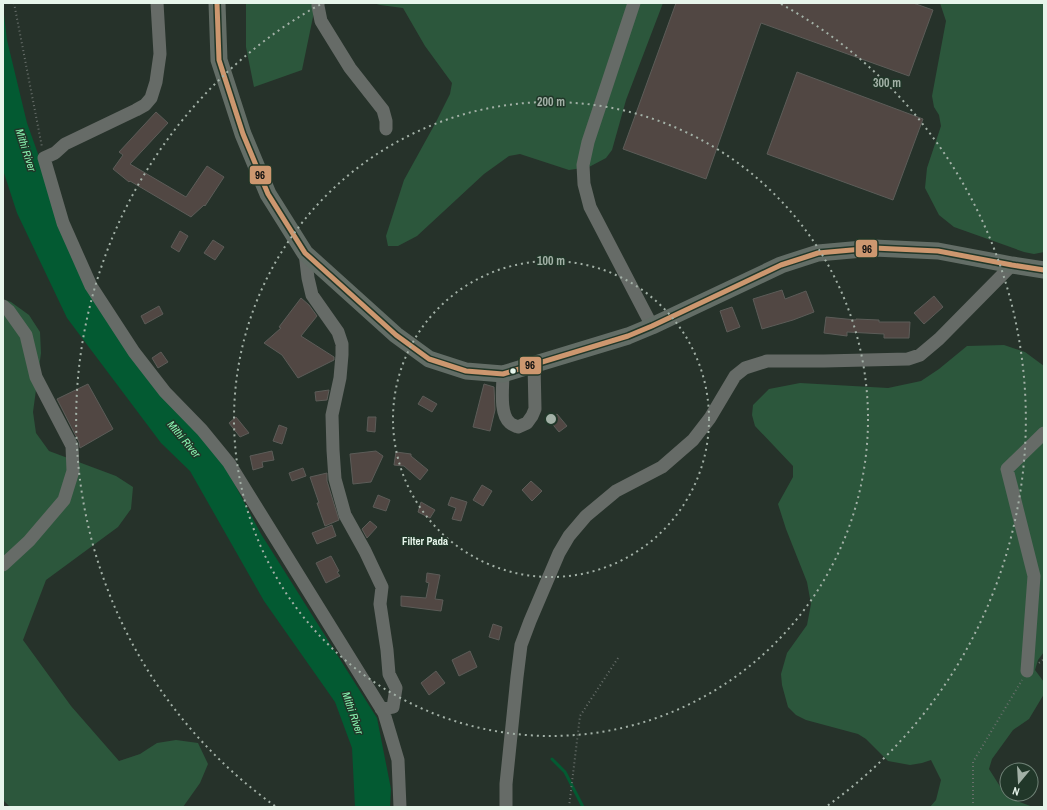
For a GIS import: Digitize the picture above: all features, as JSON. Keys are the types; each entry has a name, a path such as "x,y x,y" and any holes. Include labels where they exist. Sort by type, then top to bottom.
{"main road":[{"path":"217,3 219,60 243,134 268,194 305,253 396,335 429,359 466,371 503,374 628,336 781,265 818,253 874,248 938,251 1044,270"}],"street":[{"path":"157,3 160,54 156,82 151,98 141,108 65,144 55,153 44,158 63,223 91,286 134,352 165,392 202,430 229,463 384,713 398,760 400,807"},
{"path":"318,3 321,22 350,68 383,110 386,121 386,129"},
{"path":"634,3 588,142 584,165 584,184 590,207 652,326"},
{"path":"305,253 312,295 338,332 342,344 340,378 332,415 332,450 335,479 345,515 365,551 382,587 380,604 388,650 390,674 396,688 393,706 381,709"},
{"path":"506,807 507,776 517,677 522,645 530,621 559,553 569,536 586,516 616,491 662,467 692,440 710,418 735,376 745,368 767,361 908,359 920,355 939,340 1012,265"},
{"path":"3,306 9,311 26,335 36,377 72,446 73,471 64,500 29,541 3,565"},
{"path":"503,374 504,416 510,424 518,427 527,423 535,409 534,364"},
{"path":"1027,671 1034,576 1007,469 1044,433"}],"path":[{"path":"14,3 44,158"},
{"path":"569,807 580,716 618,658"},
{"path":"973,807 973,762 1027,671 1044,659"}],"shaded area":[{"path":"246,3 321,3 314,12 302,70 254,87 246,47"},
{"path":"373,3 663,3 626,100 612,150 606,158 589,167 569,170 520,154 509,156 484,174 417,236 398,246 388,246 386,236 404,180 450,94 452,83 425,46 403,8"},
{"path":"940,3 1044,3 1044,252 1034,254 1024,252 954,227 939,215 925,188 927,168 941,126 939,115 934,107 932,96 946,21"},
{"path":"3,299 11,302 29,315 40,332 41,353 33,412 36,433 49,451 116,476 133,487 131,509 118,527 46,580 23,640 71,706 119,761 140,754 157,743 176,740 198,743 208,764 200,783 183,807 10,807 3,800"},
{"path":"1004,345 1025,352 1044,366 1044,652 1038,660 1035,670 1044,682 1044,694 1029,719 1013,730 992,759 989,769 999,785 999,802 1020,802 1033,807 930,807 936,800 941,780 931,760 910,765 888,761 866,739 858,734 806,720 796,715 788,707 782,685 781,674 787,653 807,625 811,604 807,582 786,529 778,504 793,477 793,466 755,426 752,415 753,405 769,389 800,383 888,388 921,381 939,369 967,346"}],"water":[{"name":"Mithi River","path":"3,6 7,40 27,123 87,291 225,466 261,534 377,718 391,789 390,807 355,807 352,748 335,702 264,601 190,471 161,443 67,318 17,213 3,170"}],"building":[{"path":"676,3 913,3 933,10 909,76 761,23 706,179 623,149"},
{"path":"797,72 923,119 893,200 767,154"},
{"path":"156,112 168,123 130,164 186,197 207,166 224,177 205,206 204,205 191,217 130,181 129,182 113,169 123,155 119,152"},
{"path":"180,231 188,236 179,252 171,247"},
{"path":"213,240 224,247 215,260 204,253"},
{"path":"782,290 785,299 806,291 814,312 762,329 753,299"},
{"path":"934,296 943,307 924,324 914,313"},
{"path":"301,298 309,305 317,316 301,336 334,357 334,360 298,378 282,355 264,343 281,328 279,327"},
{"path":"159,306 163,314 145,324 141,316"},
{"path":"732,307 740,327 727,332 720,311"},
{"path":"826,317 856,320 879,320 879,322 910,322 909,338 884,338 884,334 847,332 847,336 824,333"},
{"path":"161,352 168,362 158,368 152,358"},
{"path":"88,384 113,429 80,448 79,442 57,399"},
{"path":"484,384 494,387 495,410 490,431 473,427"},
{"path":"329,390 327,400 316,401 315,392"},
{"path":"423,396 437,404 432,412 418,404"},
{"path":"557,414 567,426 559,432 549,420"},
{"path":"236,417 249,433 240,437 229,423"},
{"path":"368,417 376,417 375,432 367,431"},
{"path":"279,425 287,428 282,444 273,441"},
{"path":"272,451 274,460 262,462 263,467 253,470 250,456"},
{"path":"376,451 383,456 371,482 353,484 350,454"},
{"path":"396,452 411,454 411,456 428,470 420,480 404,466 394,465"},
{"path":"303,468 306,476 292,481 289,473"},
{"path":"327,473 327,481 339,520 325,526 310,477"},
{"path":"531,481 542,491 532,501 522,490"},
{"path":"482,485 492,491 483,506 473,500"},
{"path":"378,495 390,500 386,511 373,507"},
{"path":"451,497 467,502 461,521 452,519 456,508 448,505"},
{"path":"421,502 435,510 430,518 418,512"},
{"path":"370,521 377,527 367,538 362,529"},
{"path":"332,525 336,536 317,544 312,533"},
{"path":"331,556 340,576 326,583 316,563"},
{"path":"427,573 440,575 435,599 443,600 441,611 401,606 401,596 426,598 429,583 426,582"},
{"path":"493,624 502,627 499,640 489,637"},
{"path":"470,651 477,667 459,676 452,660"},
{"path":"436,671 445,683 429,695 421,683"}],"waterway":[{"path":"552,759 565,772 583,807"}],"transit line":[{"name":"96","path":"217,3 219,60 243,134 268,194 305,253 396,335 429,359 466,371 503,374 628,336 781,265 818,253 874,248 938,251 1044,270"}],"district":[{"name":"Filter Pada","path":"425,541"}]}
